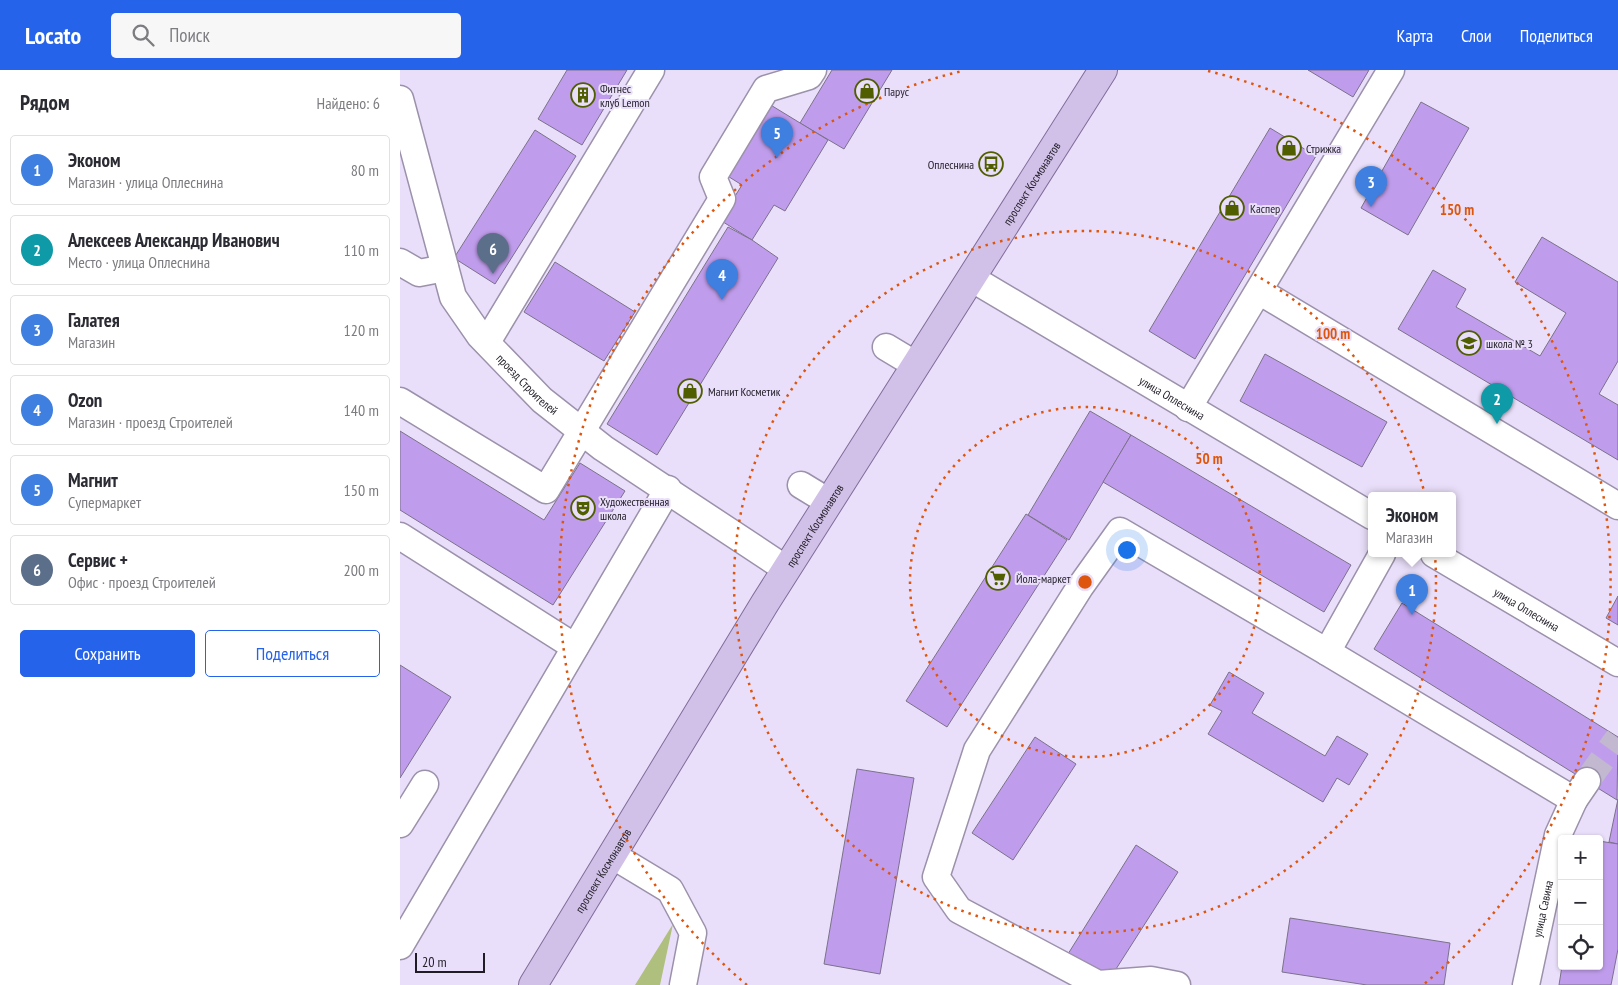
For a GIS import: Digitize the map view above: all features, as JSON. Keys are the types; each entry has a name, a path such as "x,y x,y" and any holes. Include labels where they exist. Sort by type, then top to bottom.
{"main road":[{"name":"проспект Космонавтов","path":"533,985 786,570 1103,70"}],"street":[{"path":"486,342 651,70"},
{"path":"400,402 546,490 722,199 713,176 766,88 809,76 813,70"},
{"path":"1188,408 1391,70"},
{"name":"проезд Строителей","path":"400,99 453,296 480,336 542,400 603,448 668,489 786,570"},
{"path":"400,262 418,273 445,268"},
{"name":"улица Оплеснина","path":"971,278 1368,514"},
{"path":"1258,291 1618,506"},
{"path":"886,347 916,365"},
{"path":"801,485 829,502"},
{"path":"400,946 668,489"},
{"path":"1177,985 1151,980 1098,984 958,910 936,877 977,750 1080,587 1120,531 1327,652 1380,557"},
{"path":"401,540 575,647"},
{"name":"улица Оплеснина","path":"1439,557 1618,663"},
{"name":"улица Савина","path":"1327,652 1580,791 1558,835 1526,985"},
{"path":"400,824 425,784"},
{"path":"612,855 670,890 693,934 683,985"}],"green space":[{"path":"673,924 660,985 635,985"}],"building":[{"name":"Фитнес клуб Lemon","path":"567,70 627,70 582,145 538,119"},
{"path":"832,70 892,70 844,149 800,123"},
{"path":"1308,70 1369,70 1353,97"},
{"path":"1421,102 1469,128 1408,235 1361,208"},
{"path":"769,104 828,140 785,211 774,205 752,240 720,220 742,185 726,175"},
{"path":"1270,128 1316,156 1195,359 1149,331"},
{"path":"535,130 576,156 495,284 454,258"},
{"path":"728,227 752,240 778,258 657,455 607,424"},
{"name":"школа № 3","path":"1542,237 1618,282 1618,361 1599,394 1618,405 1618,460 1398,329 1433,270 1466,289 1456,307 1540,356 1566,313 1515,282"},
{"path":"555,262 635,312 604,361 524,312"},
{"path":"1265,354 1387,422 1362,467 1240,401"},
{"path":"1090,411 1131,435 1069,540 1028,515"},
{"path":"400,431 544,520 580,463 625,491 553,605 400,510"},
{"path":"1131,435 1351,565 1324,612 1103,482"},
{"path":"1026,514 1067,540 947,727 906,701"},
{"path":"1618,596 1618,625 1606,618"},
{"path":"1402,603 1618,737 1617,800 1374,649"},
{"path":"400,665 451,697 400,778"},
{"path":"1229,672 1264,693 1252,713 1325,756 1337,736 1368,754 1349,785 1337,778 1323,802 1208,734 1222,711 1210,705"},
{"path":"1035,737 1076,764 1013,860 972,833"},
{"path":"857,769 914,778 880,974 824,964"},
{"path":"1618,799 1618,844 1609,842"},
{"path":"1603,842 1618,844 1618,949 1611,985 1559,985 1561,970 1603,970"},
{"path":"1136,845 1178,872 1109,980 1068,954"},
{"path":"1290,918 1450,943 1444,985 1367,985 1282,972"}],"tunnel":[{"path":"1587,781 1618,738"}],"place":[{"name":"Парус","path":"867,91"},
{"name":"Фитнес клуб Lemon","path":"583,95"},
{"name":"Стрижка","path":"1289,148"},
{"name":"Магнит","path":"777,158"},
{"name":"Оплеснина","path":"991,164"},
{"name":"Галатея","path":"1371,207"},
{"name":"Каспер","path":"1232,208"},
{"name":"Сервис +","path":"493,274"},
{"name":"Ozon","path":"722,300"},
{"name":"школа № 3","path":"1469,343"},
{"name":"Магнит Косметик","path":"690,391"},
{"name":"Алексеев Александр Иванович","path":"1497,424"},
{"name":"Художественная школа","path":"583,508"},
{"name":"Йола-маркет","path":"998,578"},
{"name":"Эконом","path":"1412,615"}]}
